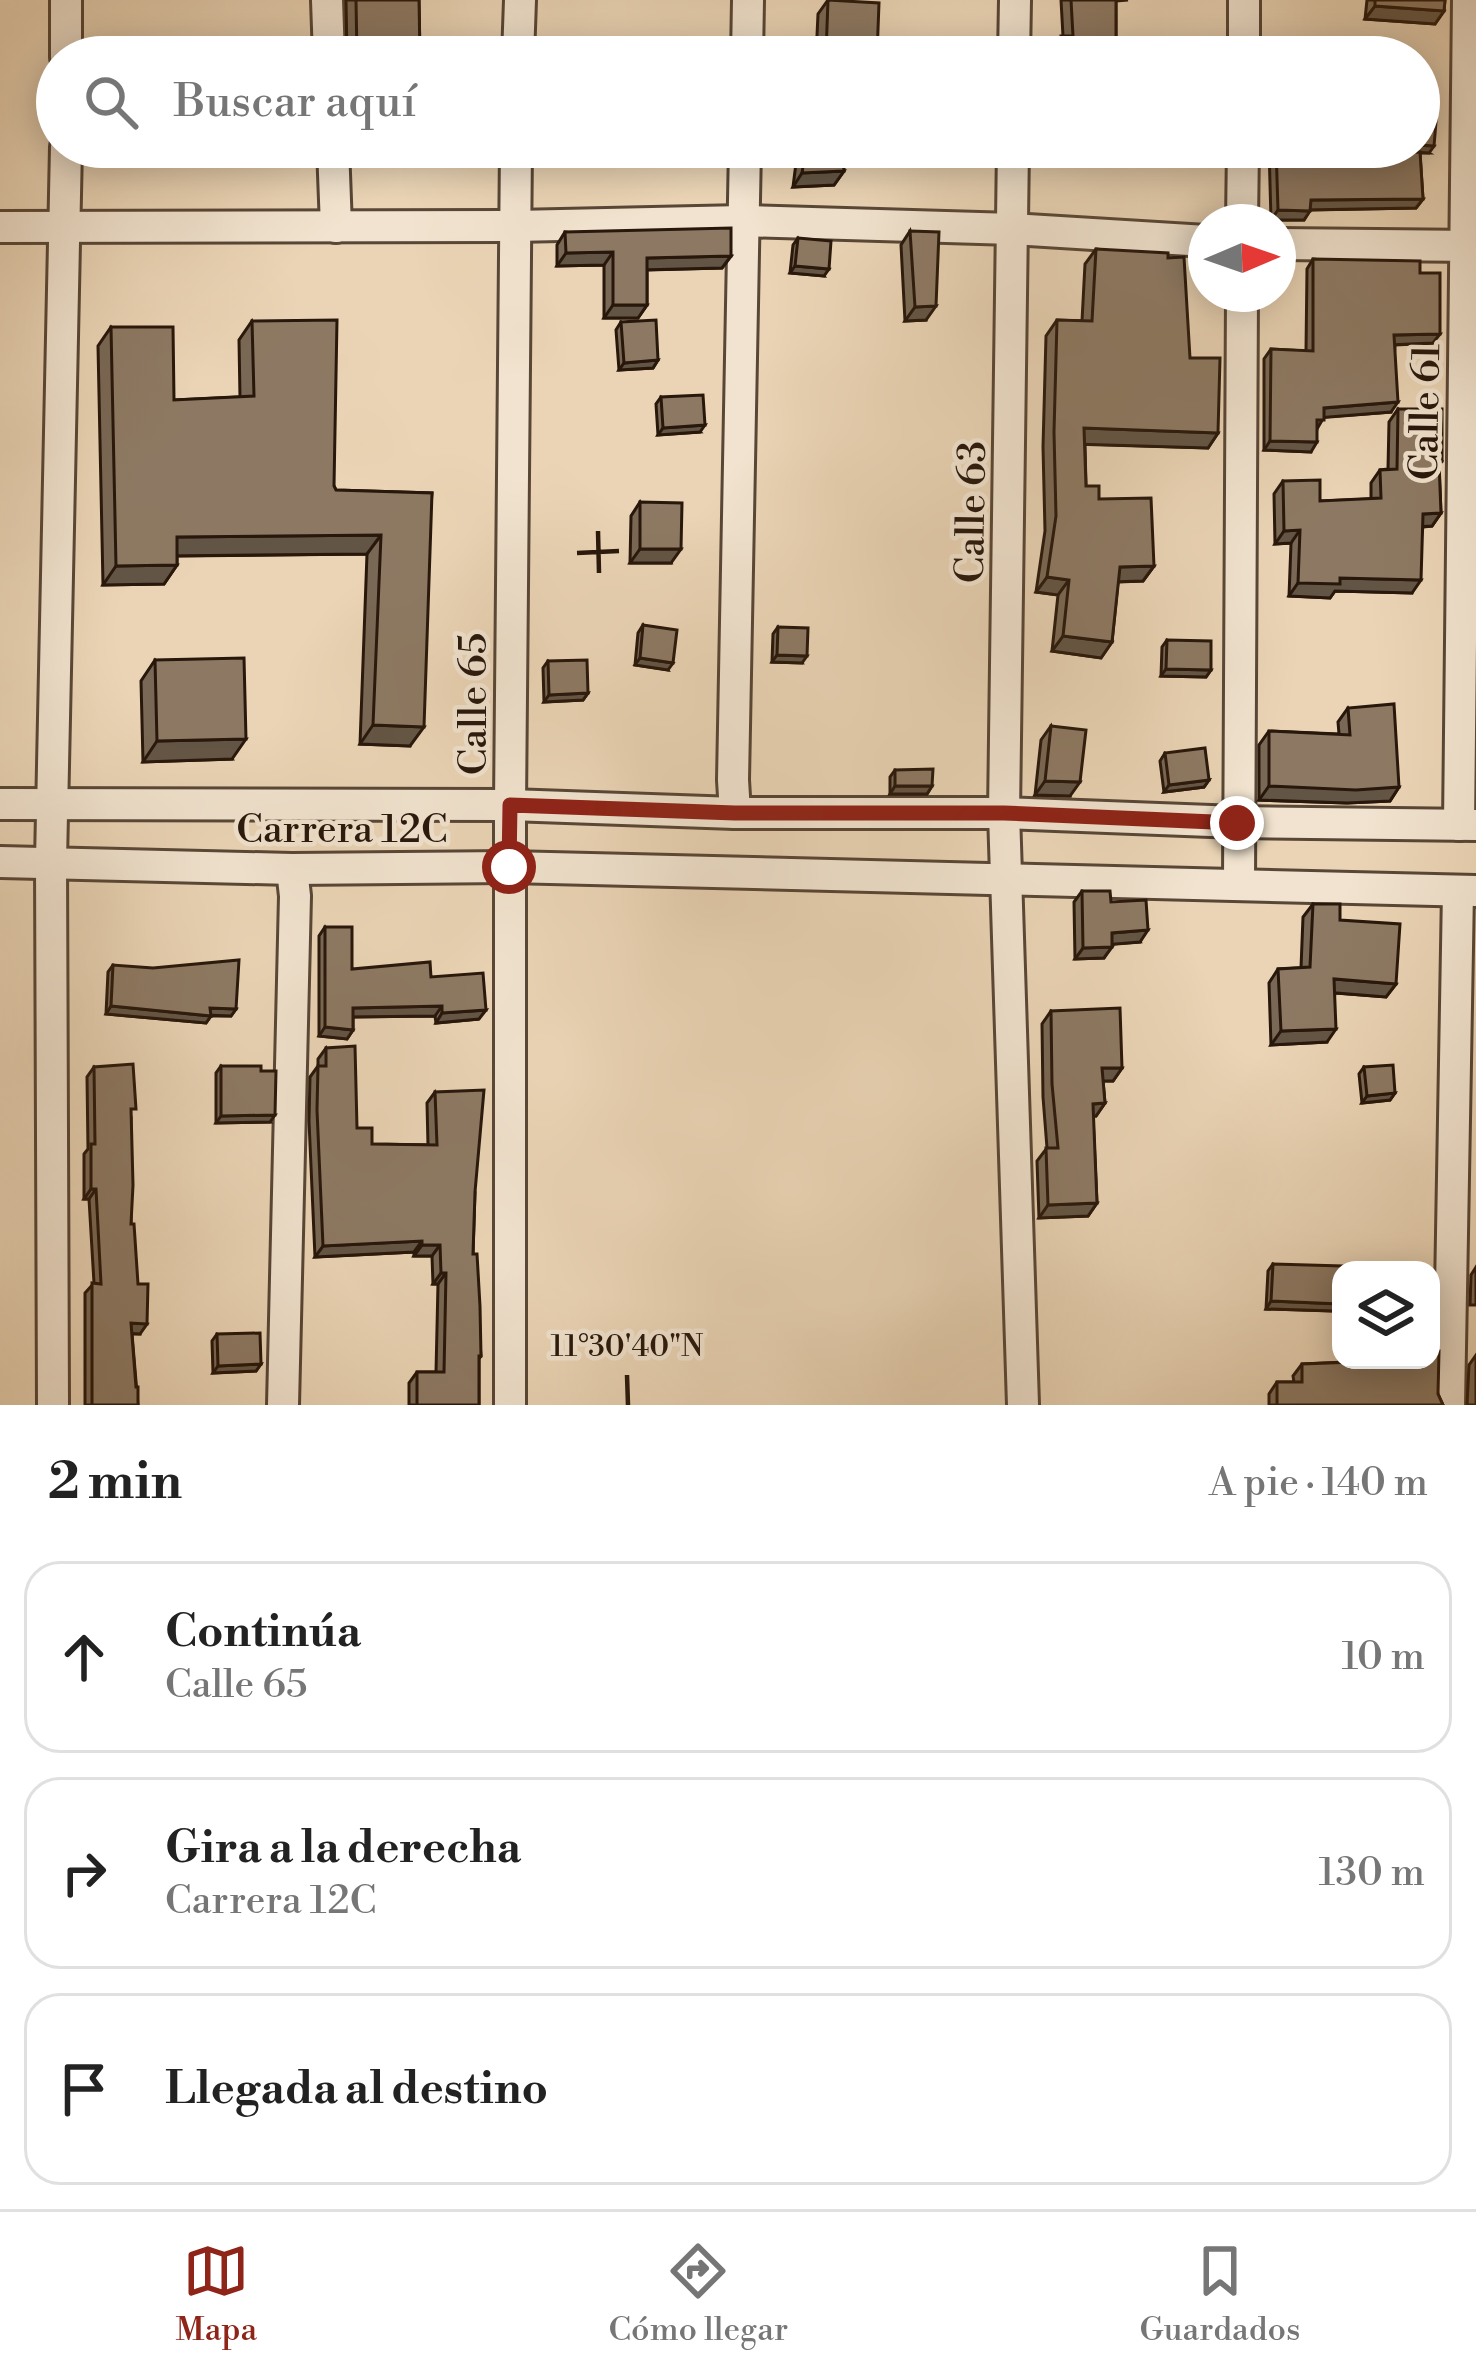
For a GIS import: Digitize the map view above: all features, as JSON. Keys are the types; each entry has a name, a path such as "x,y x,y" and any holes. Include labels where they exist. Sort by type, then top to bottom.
{"street":[{"path":"66,0 66,36"},
{"path":"327,0 328,36"},
{"path":"519,36 520,0"},
{"path":"747,36 748,0"},
{"path":"1014,36 1015,0"},
{"path":"1244,0 1244,36"},
{"name":"Calle 61","path":"1468,0 1468,825"},
{"path":"53,1405 51,862 66,168"},
{"path":"334,168 336,227"},
{"name":"Calle 65","path":"510,1405 515,168"},
{"path":"735,813 744,168"},
{"name":"Calle 63","path":"1013,168 1004,813 1023,1405"},
{"path":"1242,204 1243,168"},
{"path":"0,227 514,226 743,220 1188,241"},
{"path":"1296,244 1471,246"},
{"path":"1239,884 1242,312"},
{"name":"Carrera 12C","path":"0,804 510,805 1468,825"},
{"name":"Carrera 12C","path":"0,862 292,869 509,867 1467,891"},
{"path":"283,1405 292,869"},
{"path":"1449,1405 1467,891"}],"building":[{"path":"356,0 419,0 420,36 357,36"},
{"path":"828,0 879,3 878,36 827,36"},
{"path":"1071,0 1116,0 1116,36 1073,36"},
{"path":"1375,0 1445,0 1444,11 1375,6"},
{"path":"803,168 844,168 844,171 802,173"},
{"path":"1277,168 1421,168 1423,199 1311,200 1310,211 1296,211 1296,204 1278,204"},
{"path":"731,228 731,256 647,258 647,305 613,305 613,252 566,253 565,232"},
{"path":"910,231 939,232 936,306 915,307"},
{"path":"798,238 831,241 829,269 795,266"},
{"path":"1096,249 1184,257 1190,358 1220,358 1218,433 1084,428 1086,486 1099,486 1099,499 1151,498 1154,566 1120,567 1112,642 1063,636 1069,580 1047,577 1056,516 1057,320 1092,321"},
{"path":"1313,259 1420,261 1420,273 1440,273 1440,334 1394,335 1398,402 1324,408 1324,420 1317,420 1317,442 1270,441 1271,349 1313,351"},
{"path":"337,320 336,490 432,493 424,727 373,725 381,535 177,537 177,565 116,566 111,327 173,327 174,400 254,396 252,321"},
{"path":"656,320 658,360 624,363 621,322"},
{"path":"703,395 705,425 663,428 661,397"},
{"path":"1398,409 1442,409 1441,513 1423,514 1421,580 1340,578 1340,584 1298,583 1300,530 1284,531 1283,481 1320,480 1320,501 1381,498 1380,470 1397,469"},
{"path":"640,502 682,503 681,549 640,549"},
{"path":"643,625 677,630 673,663 640,658"},
{"path":"778,627 808,628 807,656 777,655"},
{"path":"1167,640 1211,641 1211,670 1166,669"},
{"path":"244,658 246,739 157,741 155,660"},
{"path":"587,660 588,693 549,695 548,661"},
{"path":"1394,704 1399,787 1269,786 1269,731 1350,735 1348,708"},
{"path":"1051,726 1086,730 1080,782 1045,781"},
{"path":"1205,748 1209,780 1169,785 1165,753"},
{"path":"933,769 932,786 895,786 895,770"},
{"path":"1082,891 1110,891 1111,902 1146,900 1148,930 1112,933 1112,947 1083,948"},
{"path":"1313,904 1340,904 1340,920 1400,924 1396,984 1334,979 1336,1029 1281,1031 1278,969 1310,967"},
{"path":"325,927 352,927 352,969 430,962 431,977 483,973 486,1010 442,1013 442,1006 353,1008 353,1030 325,1027"},
{"path":"239,960 236,1009 210,1008 211,1016 111,1006 113,965 153,968"},
{"path":"1120,1008 1122,1068 1102,1068 1105,1103 1093,1104 1097,1203 1048,1205 1046,1148 1058,1148 1051,1011"},
{"path":"355,1046 357,1128 372,1128 372,1144 437,1145 435,1092 484,1090 473,1254 477,1254 480,1306 479,1405 417,1405 417,1372 444,1372 446,1273 441,1273 440,1245 422,1245 422,1241 323,1246 318,1066 326,1066 326,1048"},
{"path":"133,1064 131,1224 138,1284 148,1284 147,1324 131,1323 138,1405 92,1405 92,1283 101,1284 96,1189 91,1189 94,1067"},
{"path":"1393,1065 1395,1093 1367,1096 1364,1067"},
{"path":"221,1066 261,1066 261,1071 276,1071 275,1115 221,1116"},
{"path":"1273,1264 1332,1266 1332,1304 1271,1301"},
{"path":"260,1333 261,1364 218,1366 217,1334"},
{"path":"1332,1363 1332,1369 1439,1369 1438,1394 1443,1405 1277,1405 1277,1382 1302,1382 1302,1364"}],"route":[{"path":"509,867 510,805 735,813 1004,813 1237,823"}]}
